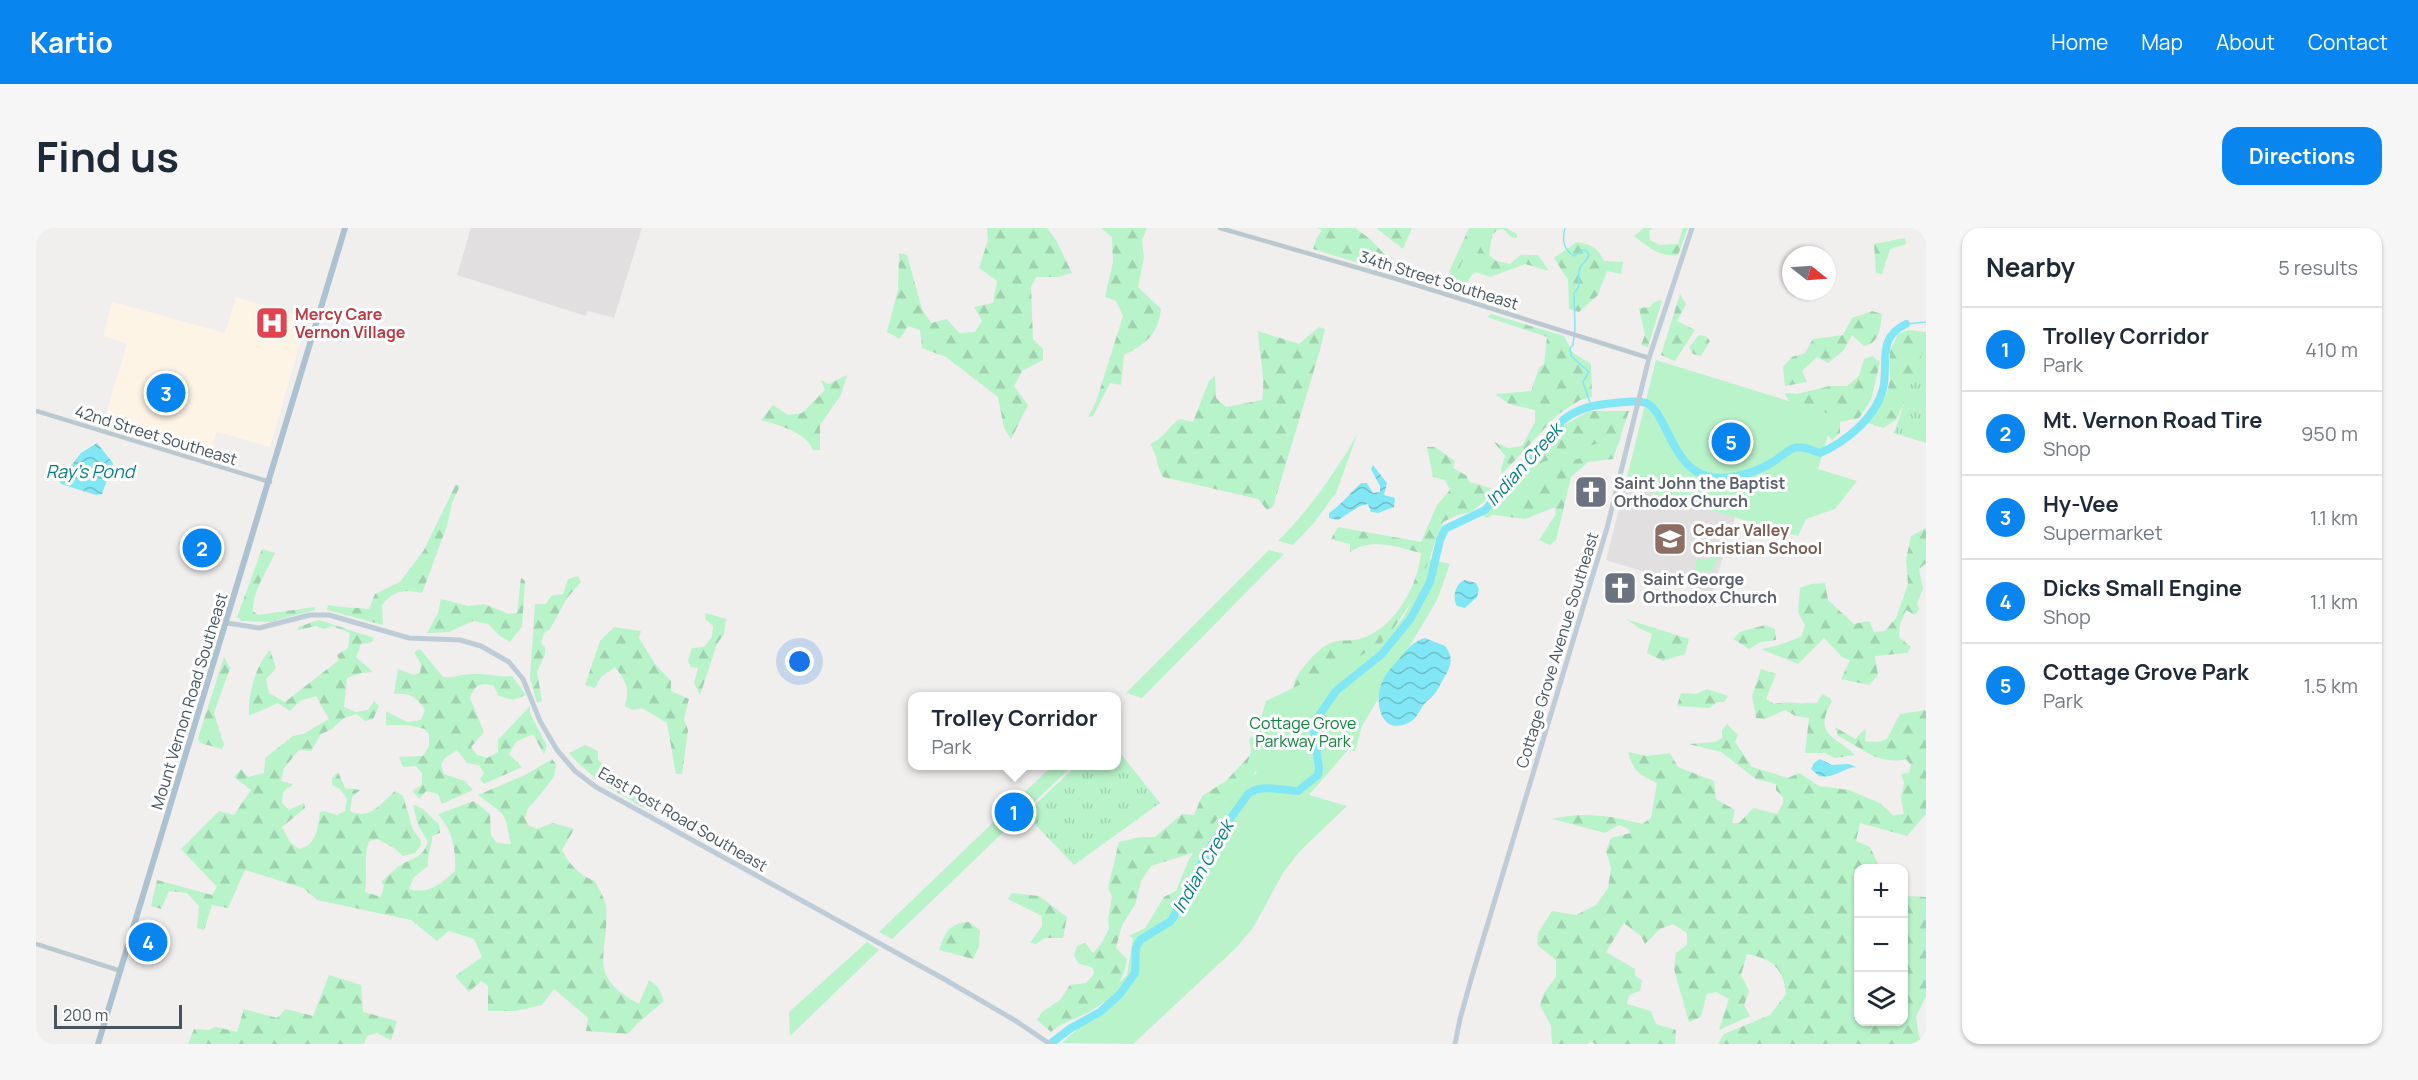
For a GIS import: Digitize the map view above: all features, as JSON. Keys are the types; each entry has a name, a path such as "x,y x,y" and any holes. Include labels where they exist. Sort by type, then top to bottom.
{"main road":[{"name":"Mount Vernon Road Southeast","path":"98,1044 270,482 345,228"},
{"name":"Cottage Grove Avenue Southeast","path":"1455,1044 1474,971 1602,546 1649,358 1692,228"},
{"name":"East Post Road Southeast","path":"227,623 259,628 310,615 329,615 409,638 460,640 492,651 509,662 523,679 548,736 563,758 589,782 944,979 1050,1044"}],"street":[{"name":"34th Street Southeast","path":"1220,228 1400,280 1649,358"},
{"name":"42nd Street Southeast","path":"36,411 270,482"},
{"path":"36,944 121,971"}],"shaded area":[{"path":"471,228 642,228 614,318 588,311 586,316 457,275"},
{"path":"236,297 307,319 270,447 217,432 209,456 103,424 127,344 103,336 112,302 225,333"},
{"name":"Cedar Valley Christian School","path":"1625,485 1735,517 1712,593 1606,560"}],"green space":[{"path":"987,228 1047,228 1056,240 1072,273 1058,277 1036,277 1031,287 1033,339 1043,349 1043,360 1022,371 1014,386 1028,405 1011,439 1004,428 998,397 946,357 922,348 920,330 908,326 900,339 887,332 898,290 899,253 907,255 922,309 931,323 947,319 959,333 975,332 982,321 974,307 993,303 997,281 979,268 988,240"},
{"path":"1101,228 1147,228 1142,240 1144,257 1138,287 1161,309 1157,325 1150,337 1139,347 1124,355 1121,385 1110,383 1093,416 1088,417 1096,402 1123,316 1116,301 1105,297 1113,262 1112,237"},
{"path":"1317,228 1355,228 1370,239 1388,258 1387,272 1313,249 1322,230"},
{"path":"1376,228 1412,228 1403,249"},
{"path":"1469,228 1506,228 1517,234 1517,238 1511,237 1503,229 1497,230 1492,235 1489,255 1496,261 1510,264 1521,255 1538,255 1549,271 1525,264 1490,277 1476,272 1471,276 1463,291 1449,285 1453,277 1449,272"},
{"path":"1478,228 1489,228 1459,293 1450,288"},
{"path":"1644,228 1653,228 1649,231 1650,240 1660,245 1678,244 1683,228 1688,228 1678,255 1665,255 1634,236"},
{"path":"1905,238 1906,244 1890,249 1882,274 1876,273 1874,244"},
{"path":"1577,242 1594,247 1604,261 1623,262 1621,274 1607,271 1598,295 1579,312 1569,309 1568,280 1554,258"},
{"path":"1680,294 1686,304 1677,321 1695,330 1675,361 1661,355"},
{"path":"1662,301 1648,347 1641,345 1645,335 1639,308 1650,307"},
{"path":"1872,311 1882,314 1878,334 1873,342 1864,346 1852,335 1844,350 1828,363 1817,357 1802,371 1807,382 1785,386 1783,367 1792,357 1805,353 1813,339 1843,335 1852,318"},
{"path":"1491,314 1564,336 1573,353 1591,364 1592,397 1580,400 1557,415 1502,474 1501,469 1505,456 1494,442 1509,448 1522,446 1535,422 1535,410 1509,404 1495,394 1531,391 1539,368 1544,364 1547,337 1487,317"},
{"path":"1319,327 1325,329 1320,350 1273,507 1267,510 1258,499 1163,477 1150,444 1180,419 1193,422 1209,381 1215,376 1216,398 1226,407 1262,400 1263,374 1258,331 1299,344"},
{"path":"1908,330 1926,332 1926,344 1903,405 1896,420 1883,428 1868,423 1887,393 1890,379 1890,350 1898,334"},
{"path":"1699,335 1706,336 1710,341 1701,356 1693,354 1689,347"},
{"path":"1926,338 1926,443 1894,433"},
{"path":"1872,356 1880,362 1871,400 1859,418 1840,422 1840,433 1832,440 1799,413 1788,400 1785,393 1797,394 1830,386 1847,386 1859,376 1864,359"},
{"path":"1656,360 1834,415 1818,469 1857,481 1835,509 1806,519 1798,536 1625,485"},
{"path":"847,375 841,395 820,425 820,450 813,450 804,438 791,430 761,420 773,405 788,415 802,413 825,390 821,380 829,384"},
{"path":"1589,411 1629,411 1613,459 1588,462 1571,477 1556,540 1550,545 1539,540 1556,514 1555,507 1525,519 1486,514 1511,492 1563,426"},
{"path":"1357,435 1336,493 1313,524 1293,545 1278,541 1321,491"},
{"path":"1621,435 1618,446 1549,468 1488,518 1476,513 1543,462"},
{"path":"1427,447 1435,447 1455,461 1453,468 1467,476 1469,482 1491,488 1485,501 1471,512 1457,515 1443,522 1421,588 1387,638 1282,741 1295,680 1308,661 1330,643 1359,639 1372,634 1393,617 1409,592 1419,566 1421,553 1376,544 1358,547 1350,552 1350,544 1331,539 1338,527 1421,542 1437,505 1450,490 1445,480 1433,477"},
{"path":"456,484 460,486 452,503 447,526 422,593 405,591 391,596 382,605 383,625 327,610 328,605 369,609 375,594 400,582 424,550"},
{"path":"1926,528 1926,563 1919,569 1923,589 1917,603 1919,609 1915,615 1906,610 1900,624 1899,637 1911,647 1907,653 1875,656 1878,675 1869,685 1841,679 1850,660 1842,657 1824,638 1798,664 1761,649 1801,637 1805,625 1798,612 1800,588 1811,584 1825,583 1828,600 1854,624 1869,621 1874,632 1885,631 1896,618 1908,584 1906,560 1911,536"},
{"path":"262,549 275,553 257,589 253,611 258,615 315,607 315,610 270,622 242,621 237,617"},
{"path":"1269,550 1284,554 1142,698 1126,693"},
{"path":"1716,552 1720,555 1712,571 1695,571 1696,559 1709,560"},
{"name":"Cottage Grove Parkway Park","path":"1429,559 1450,564 1437,600 1362,726 1355,751 1348,750 1309,795 1347,806 1299,852 1283,873 1253,928 1236,948 1133,1044 1062,1043 1106,1003 1101,1001 1127,975 1133,938 1129,936 1165,918 1189,859 1226,806 1257,772 1246,768 1266,701 1378,647 1403,618 1420,586"},
{"path":"578,576 581,582 567,598 550,629 544,633 541,644 545,647 545,654 537,672 542,701 537,703 530,678 535,604 546,604 551,596 563,594 568,579"},
{"path":"521,578 525,581 522,627 510,642 488,624 473,621 449,632 427,633 438,613 441,599 468,606 484,604 509,614 517,613"},
{"path":"706,613 726,619 724,634 717,644 700,695 694,683 698,668 691,667 688,661 692,648 704,647 712,637 713,626 705,619"},
{"path":"1626,619 1689,639 1685,654 1663,661 1647,653 1652,634"},
{"path":"319,620 374,638 372,642 361,644 356,657 373,672 347,678 344,707 356,712 368,710 374,701 379,706 373,719 365,721 356,714 344,718 332,729 321,734 311,751 299,750 284,768 281,781 293,784 283,792 282,803 289,810 304,803 305,808 282,827 290,842 299,849 305,847 316,835 320,812 325,811 337,815 345,811 347,799 340,789 332,785 332,778 338,772 345,788 360,790 352,797 350,811 357,814 364,814 375,809 395,791 403,796 413,830 421,840 421,845 415,853 403,856 377,839 369,841 366,854 365,892 381,897 384,885 381,882 395,869 419,856 426,847 428,842 418,825 413,805 424,810 439,824 440,833 432,836 428,866 414,877 409,889 428,889 440,884 455,871 452,841 447,827 438,814 474,801 490,814 491,835 497,843 511,844 502,814 478,795 527,774 552,759 556,764 554,777 528,808 525,818 528,825 537,829 553,823 574,829 562,850 575,869 595,881 604,900 606,907 603,962 605,973 611,984 639,1004 649,980 658,987 664,1001 628,1034 586,1031 588,1018 554,989 542,1005 516,1011 488,1011 488,986 481,981 469,992 455,976 482,957 474,939 449,931 437,941 411,920 317,900 303,888 245,870 228,908 212,905 204,930 197,928 199,906 187,893 169,891 161,909 151,906 157,880 212,895 217,887 181,849 219,811 234,815 251,790 234,777 241,769 248,777 264,773 265,758 293,736 303,734 329,719 316,696 300,701 290,711 278,703 249,716 254,681 260,664 270,650 276,668 266,679 269,693 285,702 339,660 337,655 348,648 350,633 332,626 324,629 316,626 298,630 298,627"},
{"path":"1765,625 1775,629 1776,640 1761,642 1749,649 1733,639 1740,632"},
{"path":"614,627 641,631 639,638 655,664 671,681 671,691 689,699 684,719 688,730 682,774 676,774 667,723 642,708 632,710 625,706 626,685 615,667 601,677 595,688 585,685 600,641"},
{"path":"420,649 443,677 468,674 512,676 526,695 513,700 499,696 493,685 476,687 470,698 484,732 471,747 477,755 487,758 498,752 498,740 530,706 530,713 547,746 544,754 533,734 516,742 509,754 522,767 484,784 480,779 484,773 479,765 467,763 457,750 445,758 441,765 444,774 465,781 473,790 442,804 438,794 426,791 420,799 412,791 422,785 422,773 416,766 403,767 399,757 423,756 429,746 429,734 425,729 407,725 386,725 386,711 407,722 421,720 425,710 419,702 409,695 394,694 398,669 414,675 420,673 421,664 414,652"},
{"path":"224,657 230,668 214,713 224,745 222,749 200,743 198,738"},
{"path":"1761,669 1776,674 1766,699 1774,704 1817,703 1822,694 1830,698 1832,701 1826,713 1825,728 1834,739 1855,755 1835,758 1825,753 1805,753 1809,718 1796,716 1785,710 1765,719 1756,718 1752,696"},
{"path":"1707,689 1728,696 1724,702 1718,702 1709,708 1677,706 1681,693 1696,694"},
{"path":"1926,710 1926,814 1907,836 1860,823 1856,841 1870,847 1878,864 1854,864 1854,1026 1908,1026 1908,896 1926,897 1926,996 1916,1017 1919,1037 1925,1044 1718,1044 1724,1034 1770,1015 1786,994 1779,971 1770,962 1747,954 1741,975 1749,991 1744,1005 1750,1016 1719,1030 1729,999 1716,992 1707,994 1701,1017 1689,1022 1674,969 1676,953 1687,945 1687,933 1673,924 1660,929 1645,944 1641,936 1624,923 1606,952 1635,969 1635,976 1642,980 1640,991 1629,995 1627,1004 1651,1011 1656,1024 1676,1030 1675,1044 1595,1044 1590,1041 1588,1044 1552,1044 1551,1026 1540,1005 1544,993 1556,977 1556,960 1537,945 1538,933 1552,911 1576,915 1596,905 1608,888 1611,868 1606,851 1611,838 1630,833 1629,829 1619,825 1605,833 1553,819 1575,815 1598,816 1642,824 1651,818 1657,783 1638,772 1628,752 1647,756 1670,753 1678,767 1714,781 1716,799 1735,810 1732,823 1739,823 1753,808 1777,814 1783,803 1783,797 1776,790 1776,784 1756,779 1721,752 1689,744 1715,742 1722,738 1722,730 1727,724 1738,735 1735,742 1752,767 1788,778 1799,773 1819,786 1849,790 1880,803 1893,815 1904,814 1901,798 1904,783 1901,774 1909,773 1911,765 1906,759 1887,760 1870,754 1838,736 1835,727 1855,739 1865,729 1865,741 1878,742 1887,739 1900,714"},
{"path":"1251,736 1263,742 1255,761 1254,785 1199,851 1151,866 1141,881 1135,905 1122,925 1116,948 1127,959 1118,984 1100,1005 1051,1032 1037,1020 1042,1012 1060,1000 1070,985 1086,983 1094,974 1093,968 1078,963 1074,955 1077,946 1085,943 1093,953 1109,929 1108,919 1112,897 1108,888 1119,842 1141,837 1155,837 1182,814 1194,815 1202,796 1226,781 1252,753 1249,740"},
{"path":"585,745 598,751 598,760 613,774 621,788 654,807 654,813 598,780 569,753"},
{"path":"1121,754 1160,803 1074,865 1025,814 1072,770 1121,770"},
{"path":"1048,770 1068,770 892,939 879,932"},
{"path":"1183,887 1163,921 1144,930 1164,897"},
{"path":"1012,893 1039,896 1067,917 1063,938 1045,938 1036,944 1030,943 1042,926 1042,916 1008,899"},
{"path":"969,922 980,930 979,947 973,959 939,950 943,939 952,927"},
{"path":"867,942 879,950 790,1036 789,1012"},
{"path":"329,975 361,985 363,1012 397,1021 391,1040 377,1033 367,1036 364,1044 188,1044 194,1029 208,1030 216,1027 237,1032 244,1009 277,1018 286,1009 313,1016"}],"water":[{"name":"Ray's Pond","path":"97,443 113,463 102,494 96,495 61,484 59,481 81,453"},
{"path":"1373,465 1387,483 1384,495 1395,498 1394,507 1378,513 1371,512 1368,504 1360,506 1338,520 1329,518 1329,513 1361,483 1367,483 1373,493 1380,492 1380,486 1371,469"},
{"path":"1465,580 1476,583 1479,589 1477,597 1465,608 1457,606 1455,595 1459,584"},
{"path":"1425,638 1445,646 1451,660 1449,669 1435,693 1413,720 1400,726 1392,725 1386,721 1379,706 1383,680 1408,649 1417,641"},
{"path":"1820,759 1832,765 1849,764 1856,767 1834,775 1819,776 1811,769"}],"waterway":[{"path":"1565,228 1564,240 1568,250 1574,256 1582,250 1587,251 1589,255 1580,268 1579,284 1574,293 1575,329 1573,345 1570,348 1571,356 1589,372 1583,382 1591,406"},
{"name":"Indian Creek","path":"1906,324 1926,322"},
{"name":"Indian Creek","path":"1050,1044 1071,1028 1100,1012 1120,994 1135,973 1136,948 1140,940 1171,921 1212,844 1248,794 1265,788 1298,791 1318,775 1313,726 1316,720 1336,691 1382,654 1411,618 1430,582 1440,540 1445,529 1485,510 1563,420 1581,409 1594,406 1630,402 1646,403 1658,415 1676,448 1691,468 1709,477 1718,478 1746,474 1764,467 1797,447 1820,453 1840,442 1859,427 1874,409 1883,389 1887,344 1891,336 1906,324"}],"place":[{"name":"Mercy Care Vernon Village","path":"272,323"},
{"name":"Hy-Vee","path":"166,393"},
{"name":"Cottage Grove Park","path":"1731,442"},
{"name":"Saint John the Baptist Orthodox Church","path":"1591,492"},
{"name":"Cedar Valley Christian School","path":"1670,539"},
{"name":"Mt. Vernon Road Tire","path":"202,548"},
{"name":"Saint George Orthodox Church","path":"1620,588"},
{"name":"Trolley Corridor","path":"1014,812"},
{"name":"Dicks Small Engine","path":"148,942"}]}
